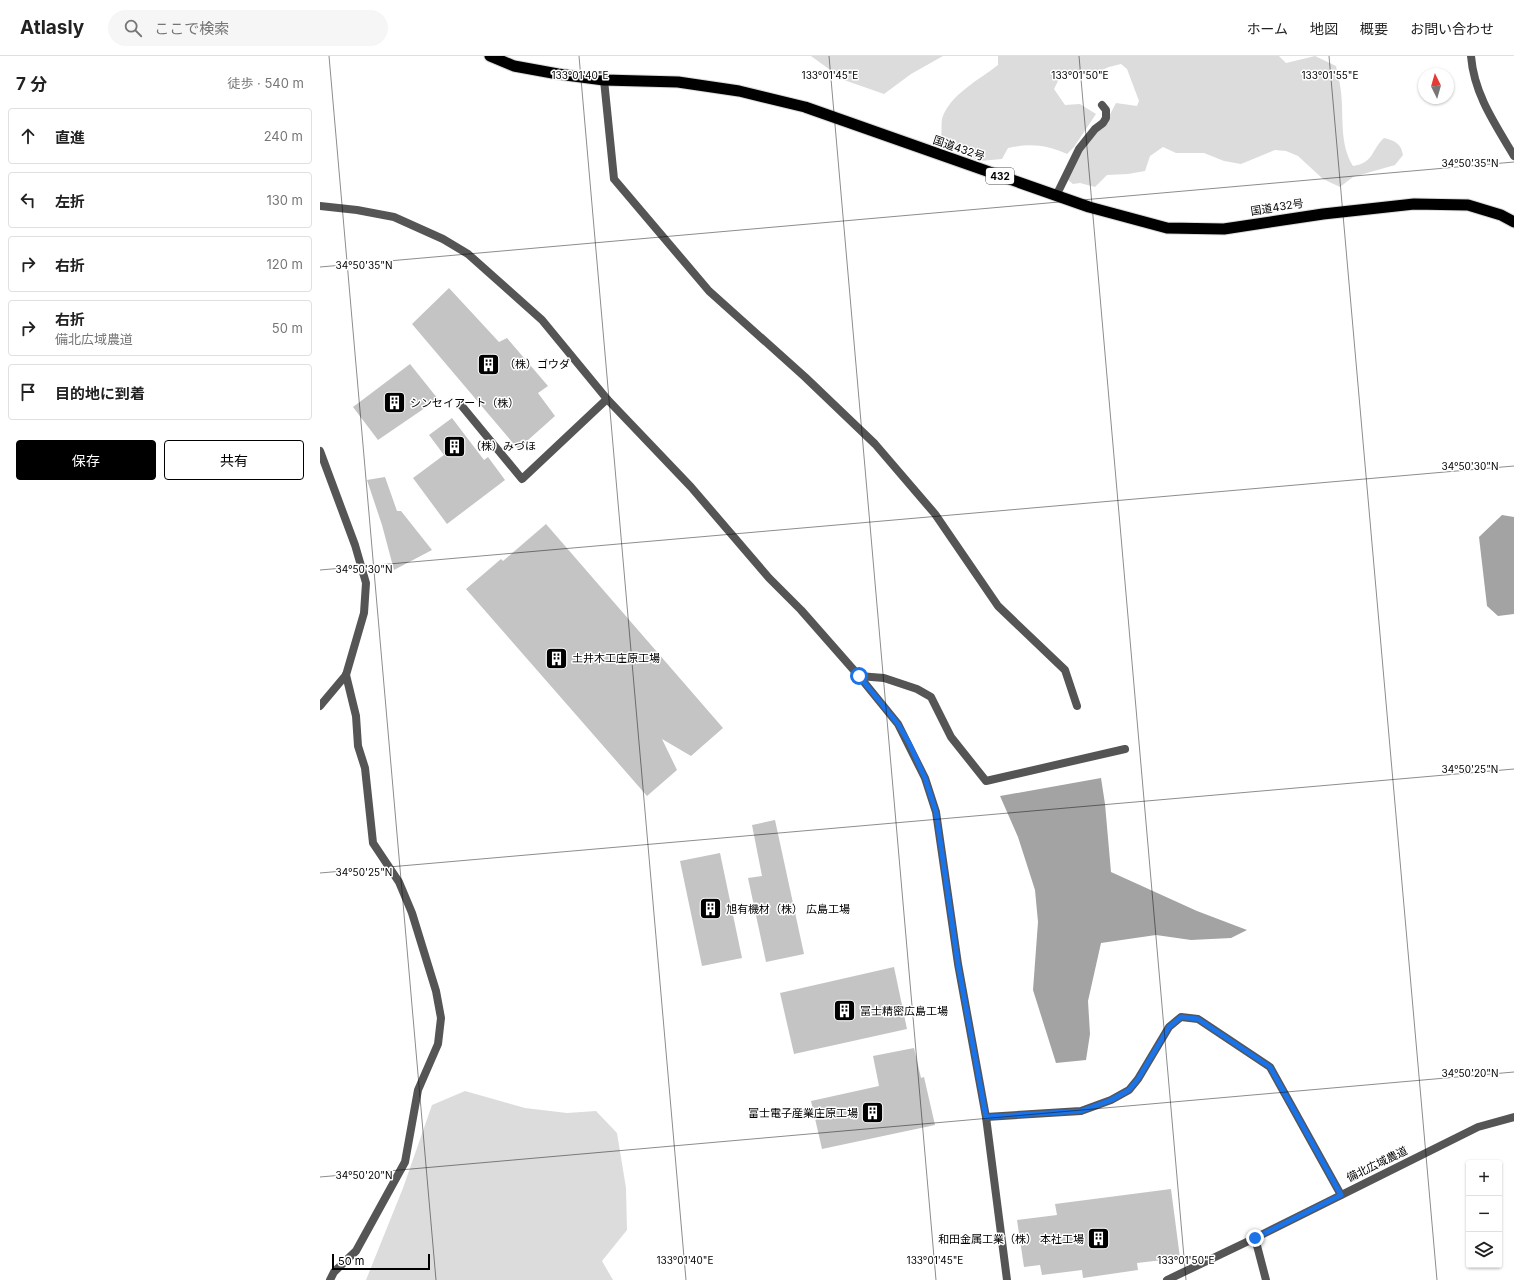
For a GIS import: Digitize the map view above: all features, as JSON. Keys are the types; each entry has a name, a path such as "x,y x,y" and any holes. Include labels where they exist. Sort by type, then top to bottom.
{"highway":[{"name":"国道432号","path":"490,56 514,66 604,80 678,82 740,90 805,107 1089,207 1167,228 1224,229 1323,214 1414,204 1468,205 1501,215 1514,222"}],"street":[{"path":"1471,56 1472,72 1481,100 1514,156"},
{"path":"604,80 614,180 709,291 805,377 875,444 935,514 998,606 1065,670 1077,706"},
{"path":"1056,196 1079,149 1106,118 1106,110 1102,105"},
{"path":"320,206 357,210 394,217 429,232 468,254 542,320 607,399 691,487 769,578 801,610 859,676 894,719 909,743 925,778 936,812 958,964 986,1117 1007,1280"},
{"path":"461,405 522,478 607,399"},
{"path":"320,451 355,545 366,583 364,613 346,675 320,706"},
{"path":"330,1280 334,1272 356,1251 405,1162 418,1090 438,1044 441,1018 436,991 412,914 399,882 373,843 366,768 358,746 356,716 346,675"},
{"path":"859,676 884,678 917,690 931,697 951,736 986,781 1125,749"},
{"path":"986,1117 1081,1111 1111,1100 1129,1090 1138,1079 1169,1027 1181,1017 1198,1019 1270,1067 1341,1195"},
{"name":"備北広域農道","path":"1166,1280 1255,1238 1478,1127 1514,1116"},
{"path":"1255,1238 1266,1280"}],"shaded area":[{"path":"811,56 943,56 911,74 884,94 844,80"},
{"path":"998,56 1279,56 1286,63 1315,56 1336,66 1340,82 1344,139 1353,166 1369,159 1384,138 1397,143 1401,148 1403,155 1395,165 1353,177 1340,187 1323,179 1298,156 1286,151 1275,150 1241,164 1224,161 1204,153 1176,153 1163,147 1150,156 1145,171 1128,174 1107,175 1095,187 1080,183 1073,184 1067,179 1076,157 1089,139 1106,122 1116,103 1137,106 1139,101 1127,69 1121,64 1095,73 1078,72 1059,79 1054,89 1065,105 1080,104 1096,114 1074,147 1067,154 1046,147 1031,145 1016,146 1008,148 1002,159 980,161 954,149 941,138 942,119 946,110 958,95 998,65"},
{"path":"1502,515 1514,517 1514,614 1498,616 1487,606 1479,537"},
{"path":"1101,778 1105,804 1111,872 1197,911 1247,930 1231,938 1191,940 1156,935 1101,943 1088,1001 1090,1034 1086,1060 1056,1063 1033,990 1038,922 1035,890 1018,837 1000,796"},
{"path":"465,1091 525,1108 567,1113 596,1111 617,1133 626,1188 627,1230 602,1261 613,1280 366,1280 403,1188 432,1105"}],"building":[{"name":"（株）ゴウダ","path":"449,288 499,342 507,338 548,386 538,393 555,416 518,449 412,324"},
{"name":"シンセイアート（株）","path":"410,364 438,399 378,440 353,407"},
{"path":"452,418 484,460 488,457 505,480 447,524 413,478 444,455 429,435"},
{"path":"385,477 397,511 401,511 432,550 394,570 382,525 367,480"},
{"name":"土井木工庄原工場","path":"546,524 723,728 691,756 662,739 677,770 647,796 466,589 501,559 503,561"},
{"path":"775,820 804,954 766,962 748,878 762,876 752,825"},
{"name":"旭有機材（株） 広島工場","path":"720,853 742,958 702,966 680,861"},
{"name":"冨士精密広島工場","path":"894,967 907,1029 794,1054 780,993"},
{"name":"富士電子産業庄原工場","path":"914,1048 921,1078 924,1077 935,1125 822,1149 811,1101 879,1086 873,1056"},
{"name":"和田金属工業（株） 本社工場","path":"1171,1189 1180,1258 1137,1263 1138,1270 1083,1278 1082,1270 1042,1275 1040,1265 1024,1267 1017,1220 1057,1215 1055,1204"}],"place":[{"name":"（株）ゴウダ","path":"488,364"},
{"name":"シンセイアート（株）","path":"395,403"},
{"name":"（株）みづほ","path":"455,446"},
{"name":"土井木工庄原工場","path":"557,658"},
{"name":"旭有機材（株） 広島工場","path":"711,909"},
{"name":"冨士精密広島工場","path":"844,1011"},
{"name":"富士電子産業庄原工場","path":"873,1113"},
{"name":"和田金属工業（株） 本社工場","path":"1099,1239"}],"route":[{"path":"859,676 882,702 898,724 909,743 925,778 936,812 958,964 986,1117 1081,1111 1111,1100 1129,1090 1138,1079 1169,1027 1181,1017 1198,1019 1270,1067 1341,1195 1255,1238"}]}
